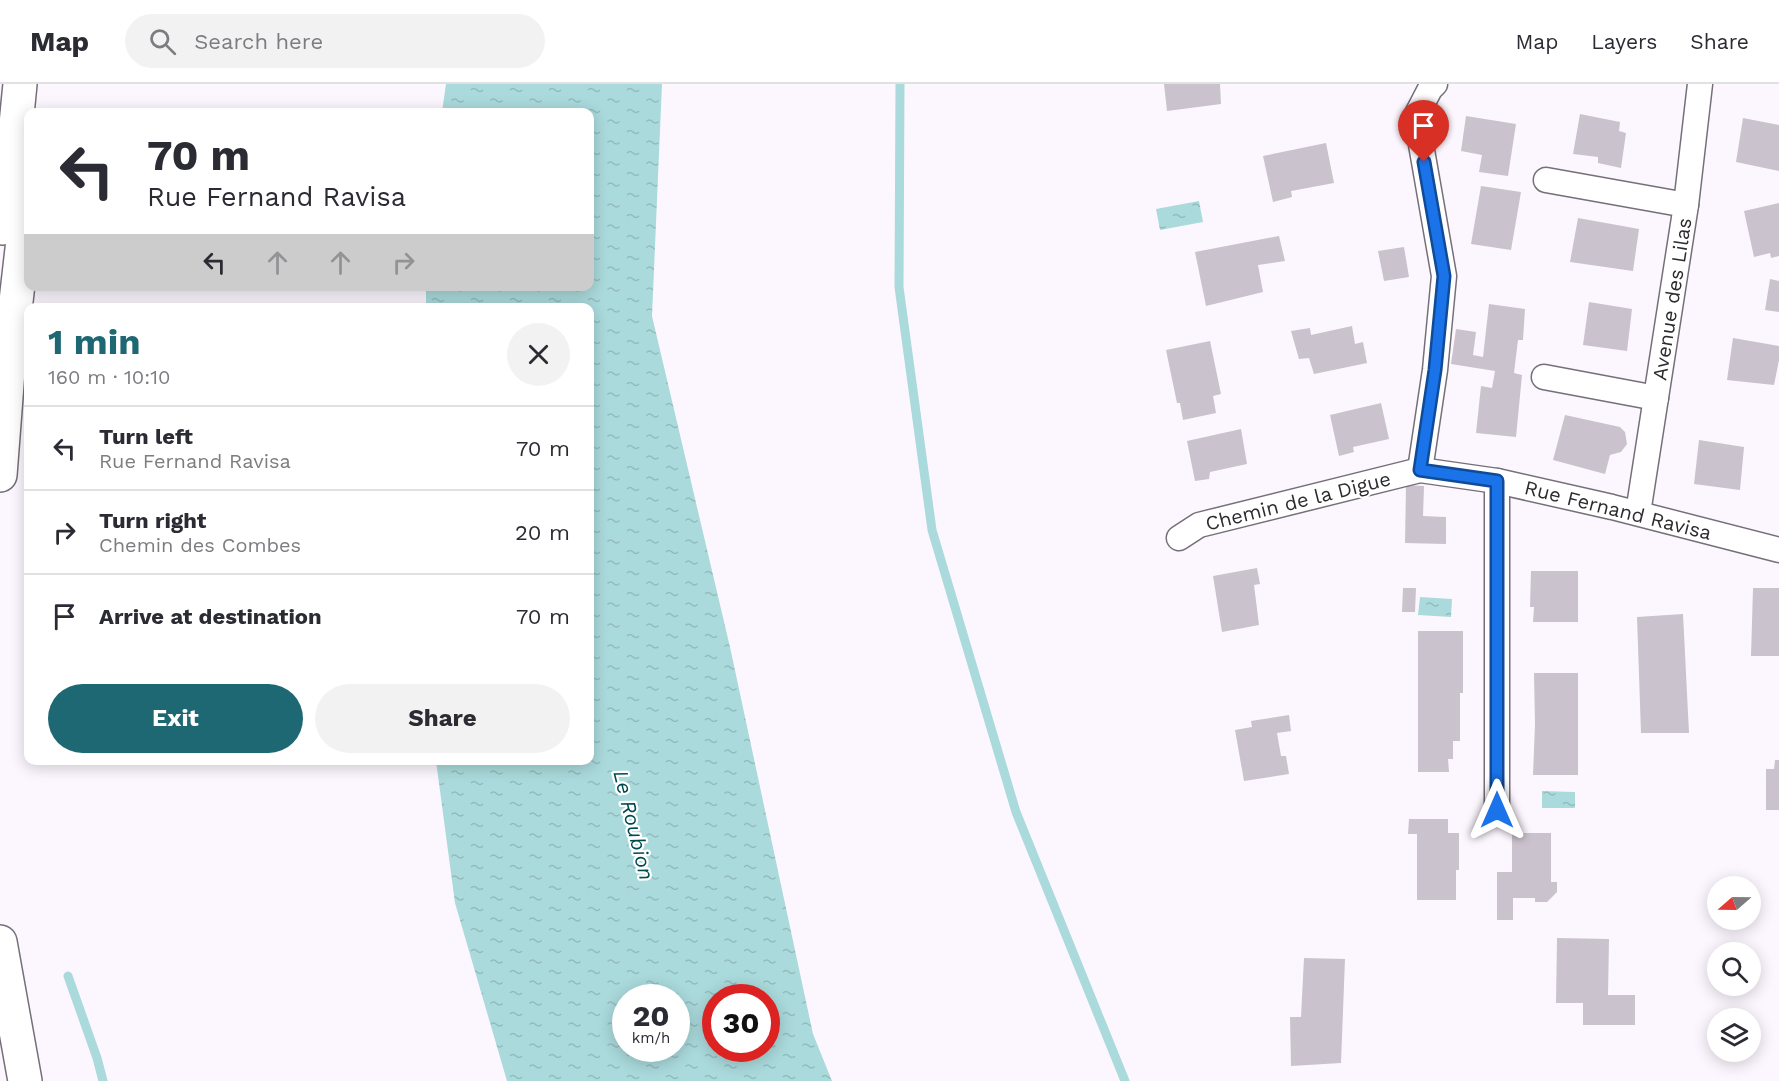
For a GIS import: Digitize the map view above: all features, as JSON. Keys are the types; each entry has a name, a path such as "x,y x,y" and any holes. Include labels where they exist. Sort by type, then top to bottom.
{"main road":[{"path":"0,247 10,184 20,84"},
{"path":"39,108 42,84"},
{"path":"0,474 8,371 24,233"},
{"path":"0,942 25,1081"}],"street":[{"path":"1420,470 1435,370 1444,276 1416,116 1435,84"},
{"name":"Avenue des Lilas","path":"1638,513 1686,205 1700,84"},
{"path":"1546,180 1686,205"},
{"path":"1544,377 1656,398"},
{"name":"Rue Fernand Ravisa","path":"1420,470 1497,481 1638,513 1779,550"},
{"name":"Chemin de la Digue","path":"1179,538 1200,525 1420,470"},
{"path":"1497,481 1497,810"}],"water":[{"name":"Le Roubion","path":"446,84 662,84 652,316 730,647 813,1034 832,1081 507,1081 455,903 437,765 594,765 594,303 426,303 426,291 594,291 594,108 443,108"},
{"path":"1199,201 1203,222 1160,230 1156,209"},
{"path":"1420,597 1452,599 1451,617 1418,615"},
{"path":"1542,791 1575,792 1575,808 1542,808"}],"building":[{"path":"1164,84 1220,84 1221,104 1167,111"},
{"path":"1580,114 1620,122 1619,131 1626,133 1621,168 1598,163 1598,157 1573,154"},
{"path":"1466,116 1516,124 1508,176 1479,172 1482,155 1461,151"},
{"path":"1743,118 1779,125 1779,171 1736,162"},
{"path":"1326,143 1334,183 1291,191 1292,197 1273,202 1263,156"},
{"path":"1481,186 1521,192 1511,250 1471,244"},
{"path":"1779,203 1779,256 1771,258 1770,253 1754,257 1744,211"},
{"path":"1578,218 1639,229 1633,271 1570,262"},
{"path":"1279,236 1285,261 1258,265 1263,292 1206,306 1195,252"},
{"path":"1404,247 1409,277 1384,281 1378,251"},
{"path":"1770,279 1779,281 1779,312 1765,310"},
{"path":"1589,302 1632,309 1627,351 1583,345"},
{"path":"1489,304 1525,309 1523,340 1518,340 1514,373 1522,375 1516,437 1476,433 1481,386 1492,388 1495,371 1451,364 1456,329 1476,332 1473,355 1483,357"},
{"path":"1352,326 1355,344 1363,342 1367,363 1314,374 1309,358 1299,359 1291,331 1310,328 1311,335"},
{"path":"1733,338 1779,346 1774,385 1727,380"},
{"path":"1210,341 1221,394 1213,396 1216,413 1183,420 1180,403 1177,403 1166,350"},
{"path":"1381,403 1389,439 1353,447 1354,452 1339,456 1330,415"},
{"path":"1565,415 1620,427 1625,432 1627,444 1621,452 1610,455 1605,474 1553,460"},
{"path":"1241,429 1247,464 1210,472 1209,479 1195,481 1187,441"},
{"path":"1699,440 1744,447 1740,490 1694,484"},
{"path":"1406,485 1424,486 1423,516 1446,517 1446,544 1405,543"},
{"path":"1257,568 1260,584 1254,585 1259,625 1222,632 1213,576"},
{"path":"1531,571 1578,571 1578,622 1533,622 1534,607 1530,607"},
{"path":"1403,588 1416,588 1415,612 1402,612"},
{"path":"1753,588 1779,588 1779,656 1751,656"},
{"path":"1683,614 1689,733 1641,733 1637,617"},
{"path":"1418,631 1463,631 1460,741 1453,741 1453,759 1448,759 1449,772 1418,772"},
{"path":"1534,673 1578,673 1578,775 1533,775"},
{"path":"1289,715 1291,731 1277,733 1281,756 1286,756 1289,774 1244,781 1235,730 1252,727 1251,721"},
{"path":"1775,760 1779,760 1779,810 1766,810 1766,769 1774,769"},
{"path":"1409,819 1448,819 1448,833 1459,833 1456,900 1417,900 1417,834 1408,834"},
{"path":"1512,833 1551,833 1551,882 1557,882 1557,892 1547,902 1535,902 1535,898 1513,898 1513,920 1497,920 1497,872 1512,872"},
{"path":"1557,938 1609,939 1608,995 1635,995 1635,1025 1583,1025 1583,1003 1556,1003"},
{"path":"1304,958 1345,959 1341,1063 1291,1066 1290,1017 1301,1017"}],"waterway":[{"path":"900,84 899,287 932,530 1016,812 1125,1081"},
{"path":"68,976 103,1081"}],"route":[{"path":"1424,162 1444,276 1435,370 1420,470 1497,481 1497,810"}]}
